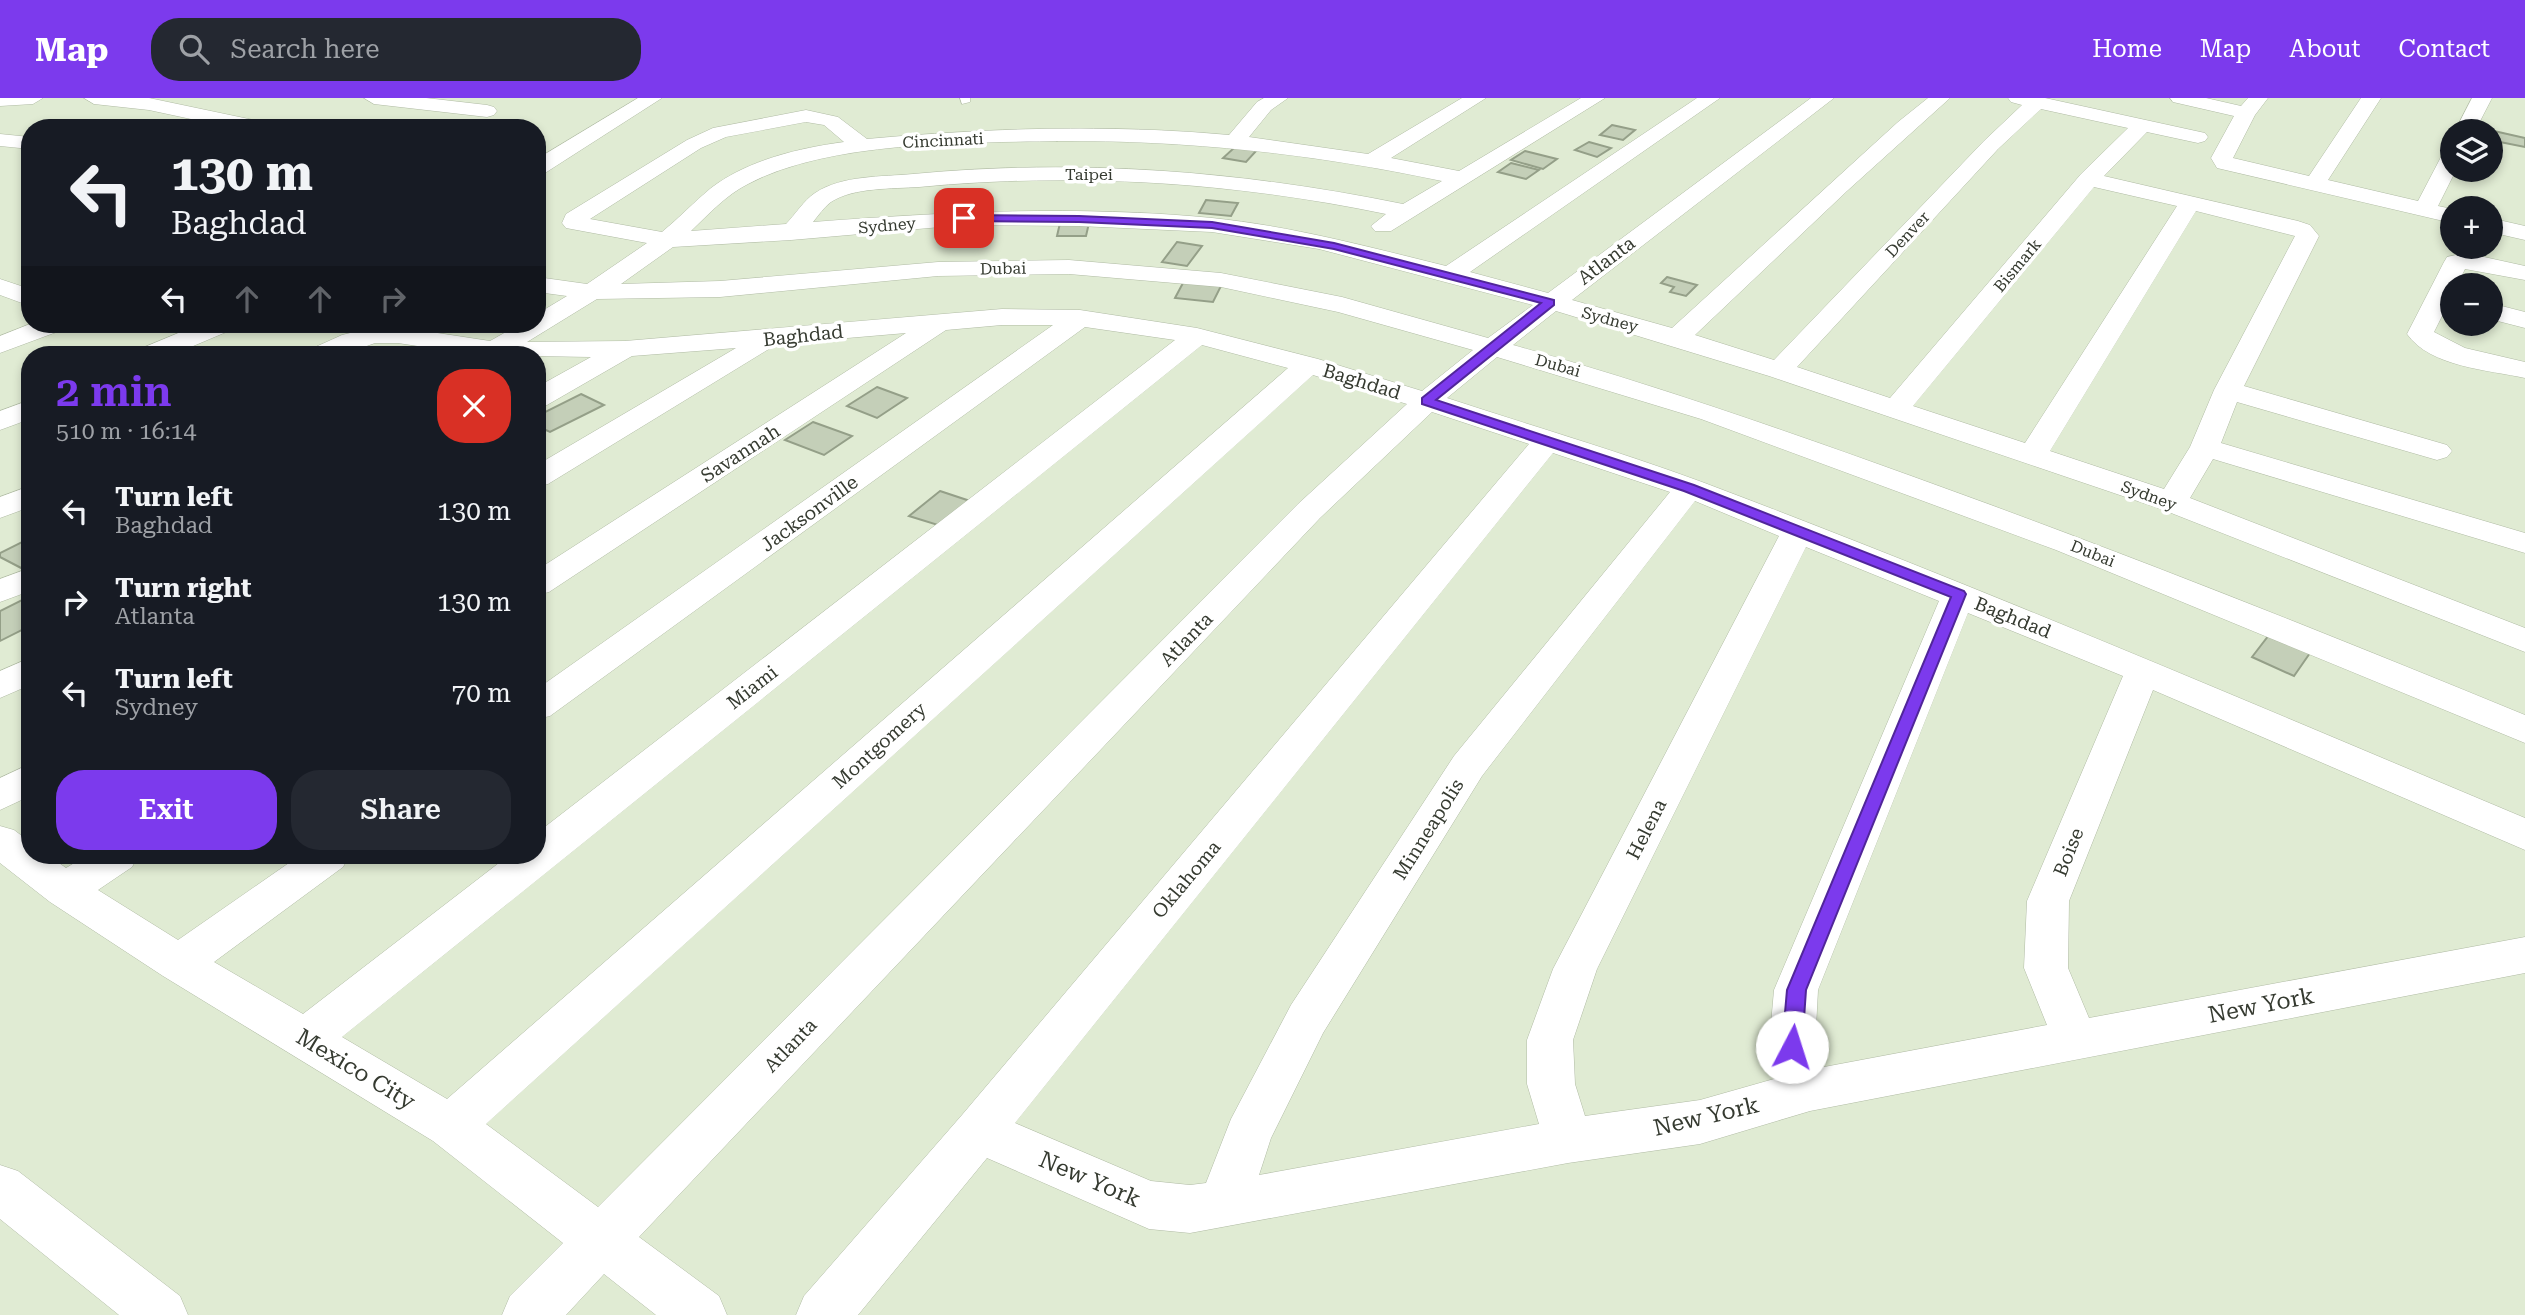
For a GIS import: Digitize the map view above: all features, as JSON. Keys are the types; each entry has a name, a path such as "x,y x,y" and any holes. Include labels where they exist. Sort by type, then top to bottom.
{"street":[{"path":"0,100 33,98"},
{"path":"190,119 225,98"},
{"path":"374,98 493,108 472,119"},
{"path":"546,146 625,98"},
{"path":"546,163 652,98"},
{"path":"1235,141 1264,106 1278,98"},
{"path":"1372,160 1476,98"},
{"path":"1350,250 1404,211 1595,98"},
{"path":"1450,274 1710,98"},
{"name":"Atlanta","path":"529,1315 1310,511 1427,401 1550,302 1824,98"},
{"path":"1677,338 1735,287 1891,137 1940,98"},
{"path":"2180,98 2252,105 2222,158 2235,167 2440,213"},
{"path":"2314,185 2371,98"},
{"path":"2471,119 2482,98"},
{"path":"109,99 149,104 218,119"},
{"path":"2028,100 2198,137"},
{"name":"Denver","path":"1779,370 1991,145 2028,100"},
{"name":"Sydney","path":"861,145 831,121 806,116 720,132 694,144 574,219 574,223 667,240 791,233 964,218 1079,219 1212,225 1350,250 1450,274 1677,338 1896,408 2172,502 2525,641"},
{"name":"Bismark","path":"1896,408 2089,179 2142,125"},
{"name":"Cincinnati","path":"546,319 667,240 719,192 740,179 767,167 861,145 1041,136 1172,137 1235,141 1372,160 1461,178"},
{"path":"0,140 21,142"},
{"name":"Taipei","path":"791,233 822,198 846,188 1027,173 1122,174 1203,181 1304,192 1404,211"},
{"path":"2089,179 2290,226 2302,230 2307,236 2228,390 2205,447 2172,502"},
{"path":"2425,209 2440,181"},
{"path":"2033,454 2190,203"},
{"path":"2503,228 2525,233"},
{"path":"2453,273 2456,262 2462,260 2525,274"},
{"name":"Dubai","path":"546,285 590,292 720,289 938,270 1069,267 1221,280 1342,304 1711,413 2067,543 2311,639 2525,730"},
{"path":"0,286 21,294"},
{"path":"2440,307 2420,334 2428,342 2444,349 2525,370"},
{"path":"2503,314 2525,320"},
{"name":"Baghdad","path":"546,351 770,339 1002,317 1080,318 1197,336 1308,365 1427,401 1689,488 1959,594 2525,835"},
{"name":"Jacksonville","path":"546,701 1080,318"},
{"name":"Savannah","path":"546,578 943,321"},
{"path":"0,345 30,333"},
{"path":"171,346 201,333"},
{"name":"Cincinnati","path":"501,346 522,333"},
{"name":"Baghdad","path":"340,346 375,335 398,335 454,346"},
{"name":"Miami","path":"546,849 1197,336"},
{"path":"546,473 770,339"},
{"path":"546,394 625,349"},
{"name":"Montgomery","path":"450,1126 1308,365"},
{"path":"2228,390 2437,451"},
{"path":"0,421 21,412"},
{"name":"Oklahoma","path":"823,1315 979,1131 1547,442"},
{"path":"2205,447 2525,544"},
{"name":"Minneapolis","path":"1223,1205 1248,1135 1307,1019 1468,766 1689,488"},
{"path":"0,509 21,499"},
{"name":"Helena","path":"1568,1141 1551,1084 1550,1040 1575,968 1798,530"},
{"path":"0,592 21,582"},
{"path":"1810,1090 1792,1047 1796,990 1959,594"},
{"name":"Boise","path":"2075,1039 2046,968 2048,901 2143,671"},
{"path":"0,686 21,675"},
{"path":"0,796 21,783"},
{"name":"Mexico City","path":"0,841 21,857"},
{"name":"Mexico City","path":"31,864 65,890 179,963 450,1126 700,1315"},
{"path":"65,890 106,864"},
{"path":"179,963 318,864"},
{"name":"Miami","path":"307,1038 528,864"},
{"name":"New York","path":"979,1131 1149,1205 1190,1209 1568,1141 1700,1122 1810,1090 2525,955"},
{"path":"0,1188 161,1315"}],"building":[{"path":"1612,125 1635,130 1623,140 1600,135"},
{"path":"2503,133 2525,138 2525,147 2503,143"},
{"path":"1589,142 1611,148 1597,157 1575,150"},
{"path":"1235,147 1257,150 1246,162 1223,158"},
{"path":"1525,151 1557,159 1543,169 1511,160"},
{"path":"1511,163 1539,170 1526,179 1498,172"},
{"path":"1206,200 1238,203 1231,216 1199,213"},
{"path":"1060,223 1089,223 1086,236 1057,236"},
{"path":"1177,242 1202,246 1187,266 1162,262"},
{"path":"1667,277 1697,285 1686,296 1670,292 1674,287 1661,283"},
{"path":"1184,281 1222,284 1213,302 1175,298"},
{"path":"877,387 907,398 877,418 847,406"},
{"path":"581,394 604,405 550,432 546,430 546,412"},
{"path":"813,422 852,436 824,455 785,440"},
{"path":"940,491 970,501 941,526 909,516"},
{"path":"21,542 21,568 0,557 0,553"},
{"path":"21,600 21,630 0,641 0,611"},
{"path":"2269,635 2310,653 2294,676 2252,657"}],"route":[{"path":"964,218 1079,219 1212,225 1319,242 1550,302 1427,401 1689,488 1959,594 1796,990 1792,1047"}]}
